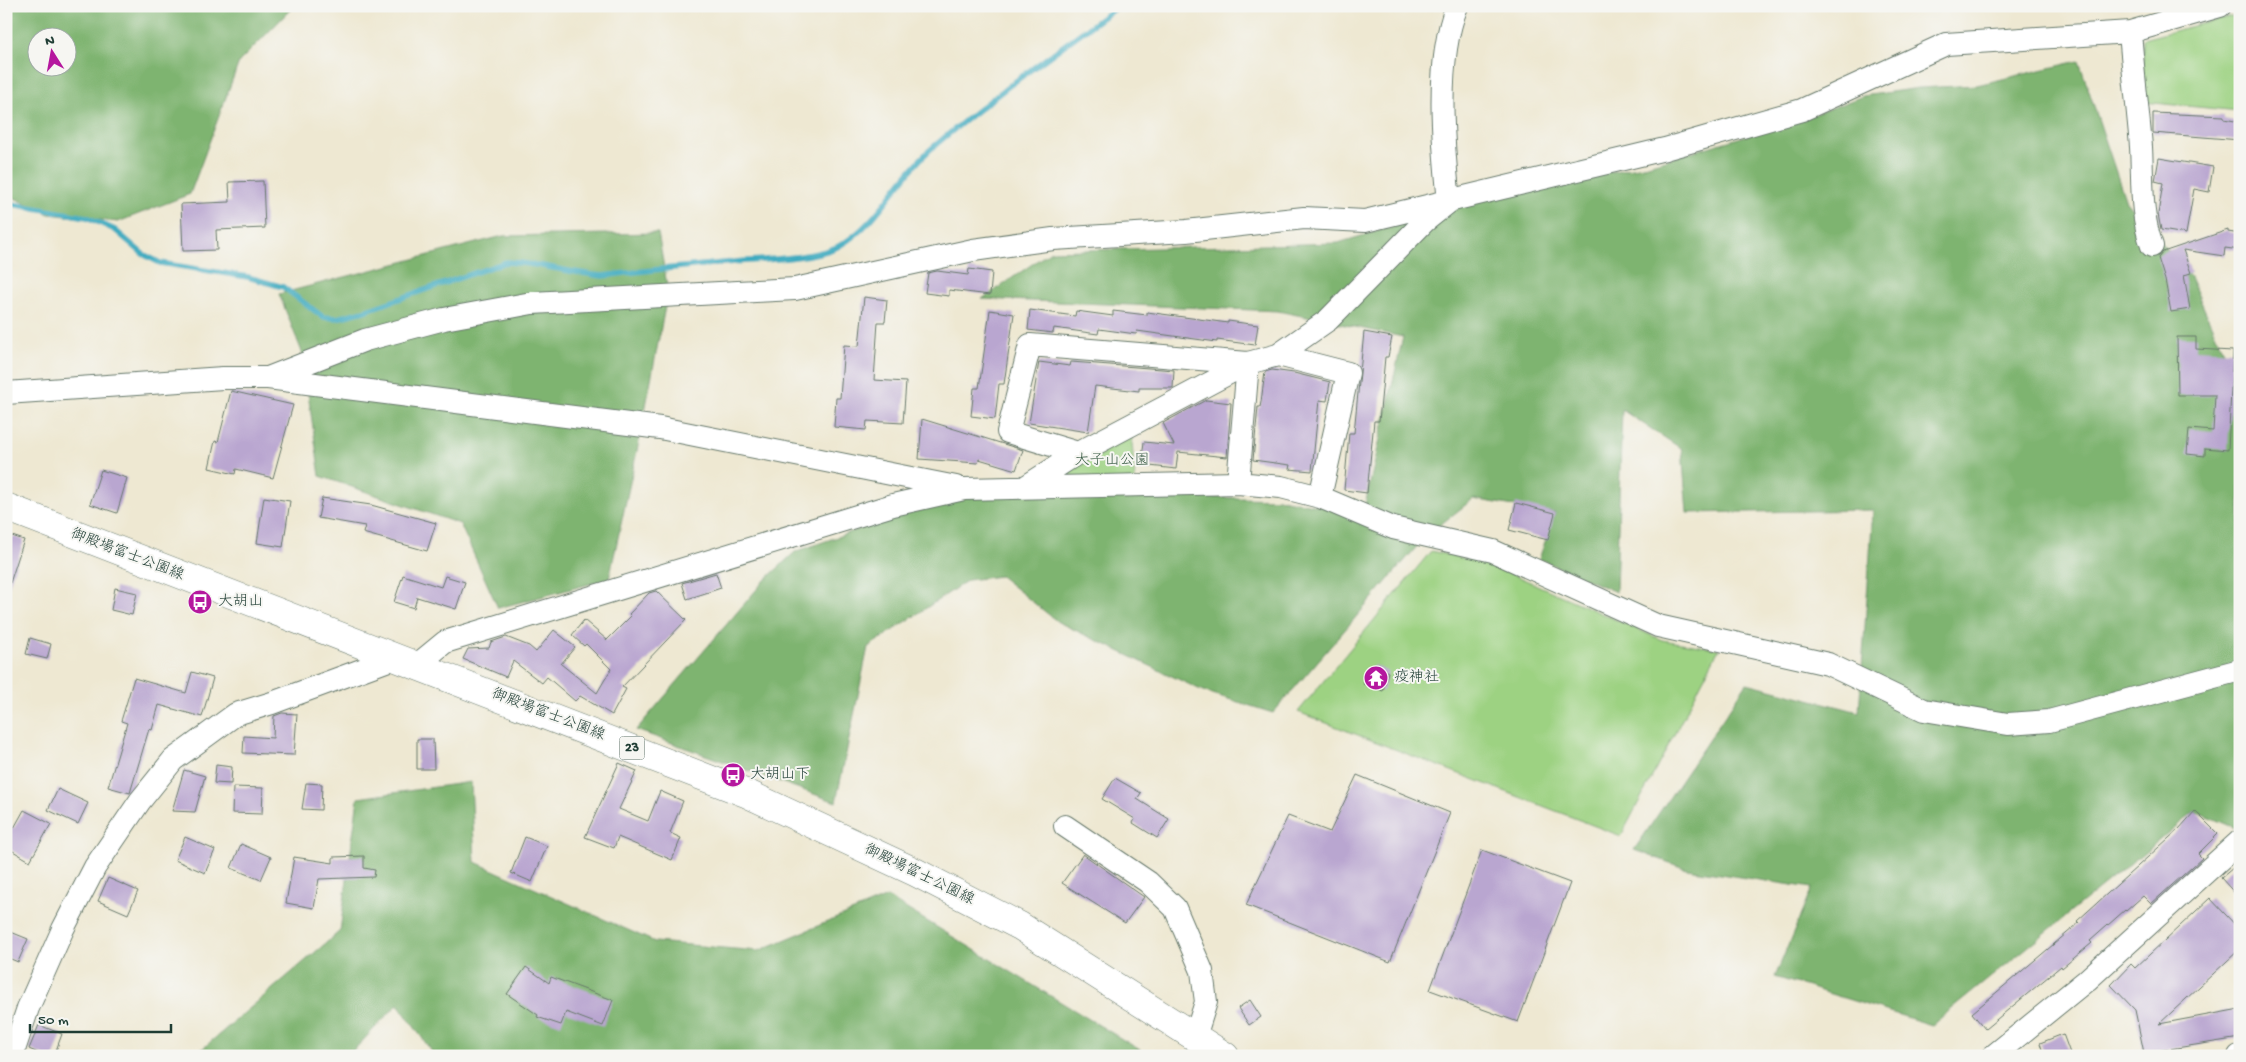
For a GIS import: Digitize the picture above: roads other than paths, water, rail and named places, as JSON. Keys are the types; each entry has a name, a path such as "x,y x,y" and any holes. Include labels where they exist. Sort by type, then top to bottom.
{"main road":[{"name":"御殿場富士公園線","path":"6,507 748,794 906,868 1020,926 1225,1056"}],"street":[{"path":"1449,202 1442,68 1453,16 1457,6"},
{"path":"268,378 365,340 444,319 532,303 795,289 973,250 1052,239 1186,230 1304,218 1365,221 1665,149 1802,110 1946,44 2130,32 2220,6"},
{"path":"2130,32 2141,149 2142,197 2146,232 2152,246"},
{"path":"1025,487 1078,453 1248,363 1278,356 1328,320 1424,222 1449,202"},
{"path":"1078,453 1008,432 1030,345 1248,363"},
{"path":"1278,356 1348,373 1320,497"},
{"path":"1238,483 1248,363"},
{"path":"6,393 223,378 268,378 660,428 964,489"},
{"path":"12,1056 36,990 63,929 95,867 140,801 173,760 236,714 406,661 446,642 893,505 964,489 1238,483 1281,487 1320,497 1393,528 1493,551 1658,626 1828,664 1924,710 2008,724 2050,721 2240,670"},
{"path":"1065,826 1148,882 1175,908 1202,971 1206,1002 1195,1037"},
{"path":"1994,1056 2087,980 2240,841"}],"waterway":[{"path":"6,203 87,217 115,230 143,254 160,263 248,277 283,287 323,317 337,318 364,311 506,262 603,276 803,256 829,250 853,237 877,213 909,172 932,148 1000,93 1118,6"}],"place":[{"name":"大胡山","path":"200,602"},
{"name":"疫神社","path":"1376,678"},
{"name":"大胡山下","path":"733,775"}],"park label":[{"name":"大子山公園","path":"1112,461"}]}
